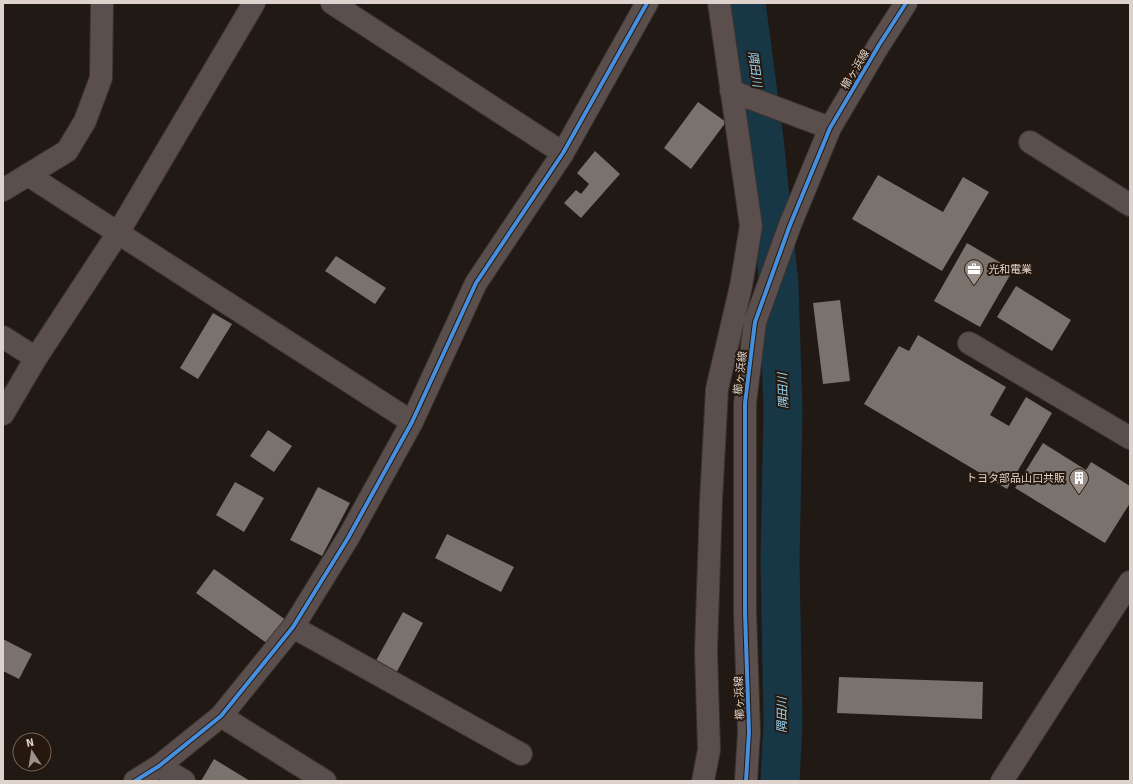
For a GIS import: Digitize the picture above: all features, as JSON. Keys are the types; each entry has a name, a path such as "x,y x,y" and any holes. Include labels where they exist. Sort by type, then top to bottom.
{"street":[{"path":"3,190 67,151 85,121 101,78 102,3"},
{"path":"3,414 36,358 118,233 254,3"},
{"path":"332,3 563,153"},
{"path":"135,781 160,766 221,716 293,627 348,538 412,422 476,283 563,153 647,3"},
{"path":"703,781 709,750 706,651 711,501 717,389 741,286 751,226 719,3"},
{"name":"櫛ヶ浜線","path":"746,781 749,732 745,612 745,403 755,322 790,225 830,128 879,45 906,3"},
{"path":"731,91 830,128"},
{"path":"1030,142 1130,205"},
{"path":"28,175 412,422"},
{"path":"3,337 36,358"},
{"path":"969,343 1130,438"},
{"path":"1002,781 1130,582"},
{"path":"293,627 521,754"},
{"path":"221,716 325,781"},
{"path":"160,766 184,781"}],"building":[{"path":"698,102 726,122 691,169 664,148"},
{"path":"595,151 620,174 581,218 564,203 576,190 581,194 589,184 577,173"},
{"path":"878,175 943,212 963,177 989,192 942,271 852,219"},
{"name":"光和電業","path":"967,243 1013,270 980,327 934,301"},
{"path":"336,256 386,288 375,304 325,271"},
{"path":"1016,286 1071,320 1052,351 997,317"},
{"path":"840,300 850,381 823,384 813,303"},
{"path":"213,313 232,324 198,379 180,368"},
{"path":"918,335 1006,387 990,415 1009,426 1026,397 1052,413 1007,489 864,404 899,346 909,351"},
{"path":"268,430 292,446 274,472 250,456"},
{"name":"トヨタ部品山口共販","path":"1043,443 1086,470 1091,462 1130,486 1130,503 1105,543 1015,488"},
{"path":"235,482 264,498 244,532 216,515"},
{"path":"318,487 350,503 322,556 290,540"},
{"path":"447,534 514,567 501,592 435,558"},
{"path":"214,569 286,620 268,644 196,593"},
{"path":"403,612 423,623 394,677 373,666"},
{"path":"3,639 32,654 19,679 3,671"},
{"path":"839,677 983,682 982,719 837,713"},
{"path":"214,759 250,781 201,781"}],"waterway":[{"name":"隅田川","path":"746,3 764,139 779,285 783,410 780,561 783,723 780,781"}],"cycle path":[{"path":"135,781 159,766 221,716 293,627 348,538 412,422 476,283 563,153 647,3"},
{"path":"746,781 749,732 745,612 745,403 755,322 790,225 830,128 879,45 906,3"}],"place":[{"name":"光和電業","path":"974,286"},
{"name":"トヨタ部品山口共販","path":"1079,495"}]}
